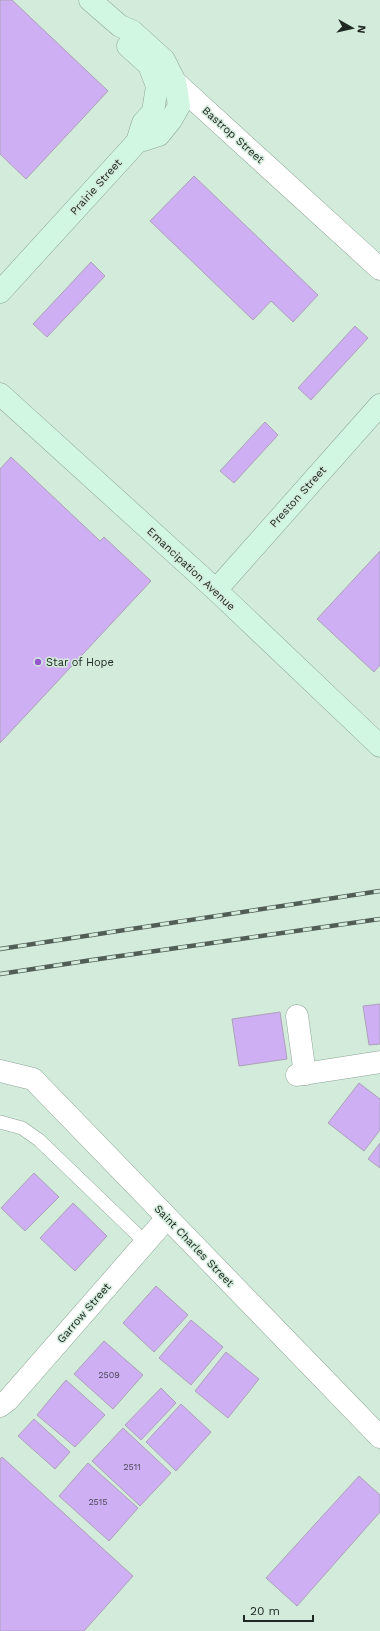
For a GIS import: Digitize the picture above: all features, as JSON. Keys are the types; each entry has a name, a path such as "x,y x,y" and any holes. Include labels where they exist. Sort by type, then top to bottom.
{"main road":[{"name":"Bastrop Street","path":"90,0 120,26 132,31 164,60 175,82"},
{"path":"120,26 126,43 149,65 157,86 153,112 143,123 137,142"},
{"name":"Prairie Street","path":"0,292 137,142 159,135 171,120 179,106 175,82"},
{"name":"Emancipation Avenue","path":"2,400 216,590 380,746"},
{"name":"Preston Street","path":"216,590 380,405"}],"street":[{"name":"Bastrop Street","path":"175,82 380,269"},
{"path":"296,1016 301,1074 380,1062"},
{"name":"Saint Charles Street","path":"0,1072 33,1079 380,1437"},
{"name":"Garrow Street","path":"0,1406 8,1400 167,1218"}],"lane":[{"path":"0,1122 22,1128 39,1140 146,1243"}],"building":[{"path":"0,0 12,0 108,91 26,179 0,154"},
{"path":"194,176 318,295 293,322 271,301 253,320 150,221"},
{"path":"91,262 105,276 47,337 33,324"},
{"path":"355,326 368,338 311,400 298,388"},
{"path":"265,422 278,435 234,483 220,471"},
{"name":"Star of Hope","path":"11,457 100,541 104,537 151,581 0,743 0,469"},
{"path":"380,551 380,665 374,672 317,619"},
{"path":"380,1004 380,1044 369,1045 363,1006"},
{"path":"280,1012 287,1059 239,1066 232,1019"},
{"path":"359,1083 380,1099 380,1130 364,1151 328,1123"},
{"path":"380,1143 380,1168 368,1159"},
{"path":"34,1173 59,1197 25,1231 1,1208"},
{"path":"73,1203 107,1236 75,1271 40,1238"},
{"path":"156,1286 188,1315 154,1352 123,1323"},
{"path":"191,1320 223,1347 191,1385 159,1358"},
{"path":"104,1341 143,1375 113,1409 74,1374"},
{"path":"226,1352 259,1379 228,1418 195,1391"},
{"path":"66,1380 105,1415 75,1447 37,1415"},
{"path":"161,1388 176,1403 141,1440 125,1425"},
{"path":"181,1404 211,1432 176,1471 146,1442"},
{"path":"34,1419 70,1452 55,1469 18,1436"},
{"path":"123,1428 171,1473 140,1506 92,1461"},
{"path":"2,1457 133,1576 84,1631 0,1631 0,1459"},
{"path":"88,1463 138,1508 109,1541 59,1496"},
{"path":"359,1476 380,1495 380,1512 297,1606 266,1578"}],"railway":[{"path":"0,949 380,891"},
{"path":"0,974 380,919"}],"place":[{"name":"Star of Hope","path":"38,662"}]}
